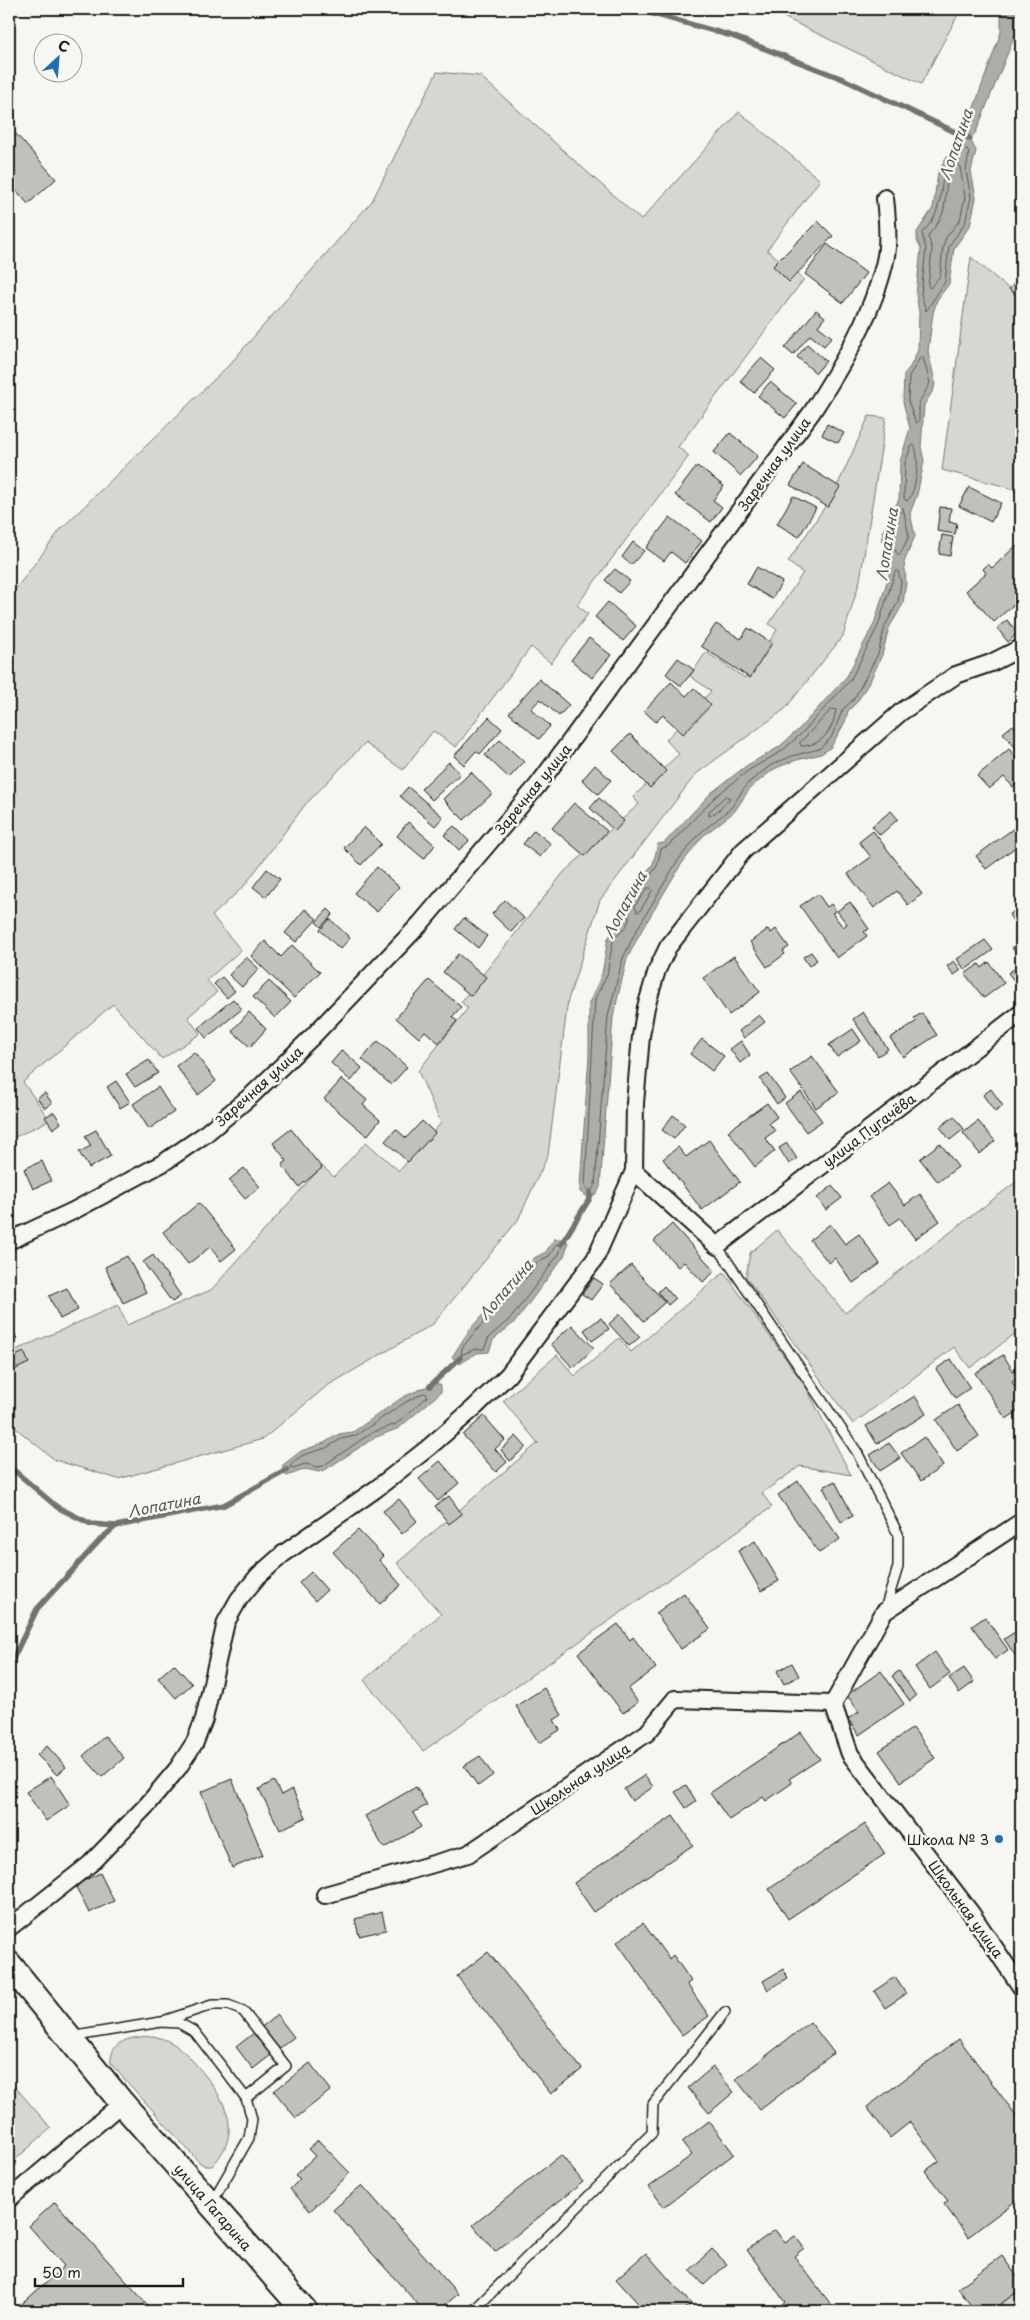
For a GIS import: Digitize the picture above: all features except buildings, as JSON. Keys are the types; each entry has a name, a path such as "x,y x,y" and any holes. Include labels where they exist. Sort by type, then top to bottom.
{"main road":[{"name":"улица Гагарина","path":"9,1964 122,2103 305,2311"}],"street":[{"name":"Заречная улица","path":"9,1241 74,1211 163,1163 204,1135 252,1095 313,1036 420,924 538,785 812,412 834,378 854,343 886,255 885,198"},
{"path":"9,1928 90,1864 143,1810 178,1768 196,1742 204,1719 226,1622 239,1599 258,1576 283,1554 376,1489 428,1448 508,1375 595,1259 634,1171 635,1103 642,1036 652,989 668,947 743,851 901,712 956,675 991,663 1021,648"},
{"name":"улица Пугачёва","path":"717,1246 1021,1013"},
{"path":"634,1171 717,1246"},
{"path":"833,1704 884,1612 1021,1522"},
{"name":"Школьная улица","path":"325,1895 468,1854 647,1733 675,1700 833,1704 850,1754 971,1913 1021,1987"},
{"path":"9,2199 122,2103"}],"lane":[{"path":"717,1246 858,1452 898,1534 898,1567 884,1612"},
{"path":"68,2038 161,2022 212,2005 228,2005 243,2011 286,2066 246,2098"},
{"path":"473,2311 652,2133 653,2104 725,2012"},
{"path":"161,2022 179,2023 195,2032 246,2098 252,2119 250,2138 211,2204"}],"shaded area":[{"path":"767,9 961,9 921,84"},
{"path":"437,72 480,76 641,220 739,112 820,180 767,250 804,279 678,447 689,456 577,605 588,614 551,663 531,647 456,747 433,731 403,770 365,743 305,805 244,886 212,916 241,950 207,980 217,992 188,1017 200,1034 162,1059 113,1004 23,1082 50,1120 9,1140 9,598 60,530 230,364 372,201"},
{"path":"971,257 1021,299 1021,498 1011,488 942,470"},
{"path":"869,416 886,418 860,580 843,636 785,709 696,774 600,900 568,1000 548,1155 518,1220 433,1324 327,1386 263,1439 118,1479 55,1460 12,1425 9,1419 9,1353 118,1305 127,1325 211,1290 322,1166 334,1177 366,1142 399,1171 441,1123 418,1071 468,1008 461,1002 564,872 639,804 633,797 679,754 666,740 711,691 690,676 706,652 745,678 777,630 769,624 803,573 788,562 834,493"},
{"path":"1021,1178 1021,1329 970,1368 954,1347 853,1424 746,1277 750,1253 777,1230 845,1313"},
{"path":"724,1272 806,1387 851,1475 800,1466 762,1493 772,1507 423,1751 364,1680 441,1614 397,1563 538,1443 503,1401 557,1355 575,1376 619,1338 631,1352"},
{"path":"153,2036 169,2041 187,2055 204,2074 225,2107 229,2130 227,2142 222,2154 212,2166 205,2166 199,2162 111,2064 111,2056 118,2044 138,2037"},
{"path":"9,2080 51,2128 9,2165"},
{"path":"1021,2289 1021,2311 997,2311 995,2308"}],"water":[{"path":"1001,9 1021,9 1021,20 976,132 970,139 967,127 1001,32"},
{"path":"970,139 976,151 971,171 976,198 970,226 954,248 949,284 937,300 933,313 928,351 935,382 934,389 924,405 921,447 924,461 917,495 910,513 915,536 904,562 906,582 903,604 889,628 882,655 870,681 857,702 848,711 845,722 831,747 821,754 793,761 774,769 750,788 735,811 702,837 680,866 639,935 627,959 613,1017 600,1187 597,1193 590,1198 580,1192 589,1055 589,1003 602,974 608,938 624,919 623,907 628,895 653,864 658,844 664,843 711,793 746,766 779,747 799,729 847,676 874,624 889,575 892,556 891,550 882,540 883,531 899,499 900,462 910,428 903,402 904,374 910,367 918,350 919,312 916,294 921,249 917,241 917,232 933,208 938,173 945,159"},
{"path":"554,1239 566,1239 568,1244 564,1256 515,1322 493,1340 489,1352 477,1353 460,1364 452,1357 470,1329 491,1306 503,1299 509,1287 527,1269 534,1258 546,1252"},
{"path":"435,1383 441,1385 441,1392 399,1428 374,1438 325,1470 319,1472 306,1469 287,1476 282,1473 283,1465 301,1451 324,1443 339,1434 353,1432 403,1397"}],"waterway":[{"path":"636,9 732,36 843,79 970,139"},
{"name":"Лопатина","path":"562,1243 590,1198 590,1192"},
{"name":"Лопатина","path":"430,1386 460,1358"},
{"name":"Лопатина","path":"9,1466 57,1507 91,1524 116,1526 224,1505 287,1470"},
{"path":"9,1667 37,1609 101,1539 116,1526"}],"place":[{"name":"Школа № 3","path":"999,1839"}]}
